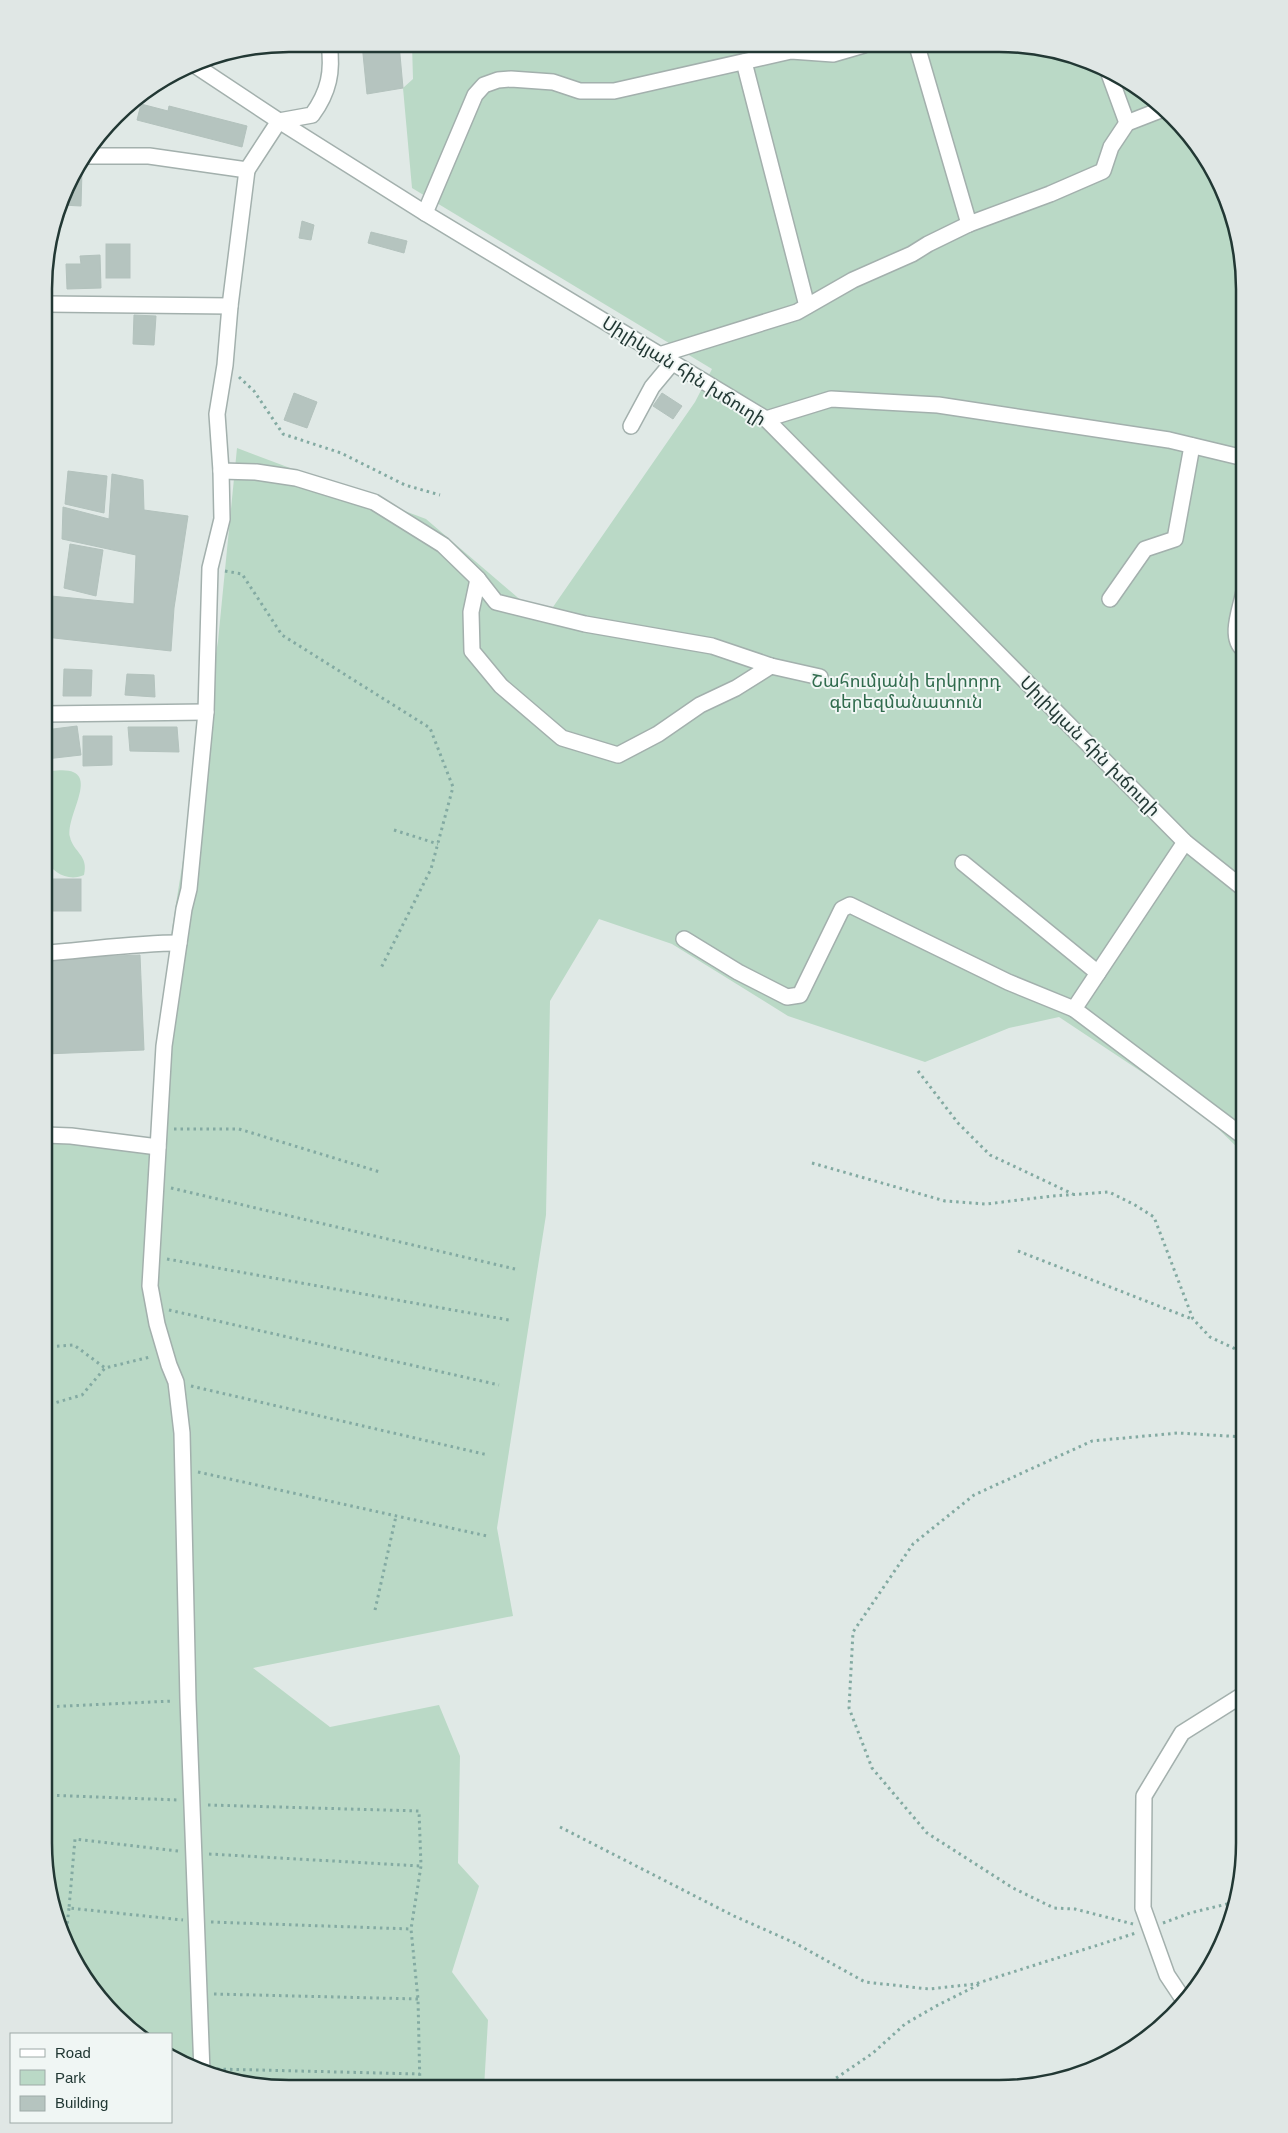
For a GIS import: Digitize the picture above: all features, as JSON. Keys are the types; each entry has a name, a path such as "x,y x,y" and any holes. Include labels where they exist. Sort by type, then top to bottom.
{"street":[{"path":"202,2063 188,1700 182,1433 176,1382 165,1353 150,1286 155,1185 164,1046 189,889 206,712 210,568 222,519 222,471 217,414 225,365 230,306 247,170 279,121 312,115 323,100 332,64 330,52"},
{"path":"425,213 475,95 484,85 498,80 511,79 554,82 580,91 596,93 614,91 783,52"},
{"path":"812,52 832,54 839,52"},
{"path":"919,52 969,224"},
{"path":"744,62 807,306"},
{"name":"Սիլիկյան հին խճուղի","path":"201,70 425,213 766,419 1185,842 1236,882"},
{"path":"1112,81 1127,123"},
{"path":"631,426 665,359 797,312 853,280 912,254 969,224 1050,194 1103,171 1111,147 1127,123 1156,112"},
{"path":"93,156 149,156 247,170"},
{"path":"52,304 230,306"},
{"path":"766,419 831,399 938,405 1169,440 1236,456"},
{"path":"1110,599 1145,549 1175,539 1192,446"},
{"path":"222,471 256,472 296,478 374,502 443,545 478,579 496,602 585,624 712,646 771,666 820,677"},
{"path":"478,579 471,612 472,651 501,686 562,738 618,755 658,734 700,705 736,688 771,666"},
{"path":"52,714 206,712"},
{"path":"1074,1009 1185,842"},
{"path":"963,863 1098,973"},
{"path":"684,939 738,972 787,997 800,995 842,909 850,905 1008,982 1074,1009 1236,1131"},
{"path":"52,952 149,943 179,943"},
{"path":"52,1135 158,1147"},
{"path":"1181,1996 1167,1975 1143,1908 1144,1796 1182,1732 1236,1699"}],"path":[{"path":"225,365 254,391 282,434 341,453 405,485 440,495"},
{"path":"210,568 242,574 282,635 430,728 453,787 431,869 380,970"},
{"path":"394,830 438,844"},
{"path":"918,1071 958,1123 990,1155 1074,1195"},
{"path":"159,1129 239,1130 380,1172"},
{"path":"812,1163 945,1201 986,1204 1110,1192 1154,1217 1193,1319 1210,1337 1236,1349"},
{"path":"155,1185 515,1269"},
{"path":"1018,1251 1193,1319"},
{"path":"152,1256 509,1320"},
{"path":"154,1307 499,1385"},
{"path":"52,1347 74,1346 105,1368"},
{"path":"52,1404 82,1395 105,1368 165,1353"},
{"path":"176,1382 488,1455"},
{"path":"1151,1928 1075,1909 1054,1908 1013,1888 927,1833 872,1768 849,1708 852,1632 913,1544 974,1495 1092,1441 1178,1433 1236,1437"},
{"path":"183,1468 487,1536"},
{"path":"375,1610 396,1516"},
{"path":"52,1706 188,1700"},
{"path":"52,1795 192,1803 419,1811 421,1866 411,1929 418,1999 420,2080"},
{"path":"560,1827 734,1916 795,1943 866,1982 929,1989 975,1984 1151,1928 1190,1913 1227,1904"},
{"path":"67,1926 75,1839 194,1853 421,1866"},
{"path":"69,1908 196,1922 411,1929"},
{"path":"834,2080 874,2053 905,2024 938,2005 994,1978"},
{"path":"199,1994 418,1999"},
{"path":"222,2070 420,2074"}],"green space":[{"name":"Շահումյանի երկրորդ գերեզմանատուն","path":"412,52 1014,53 1045,57 1075,65 1104,77 1143,101 1187,145 1211,184 1223,213 1231,243 1236,289 1236,1146 1199,1110 1059,1017 1009,1028 925,1062 788,1016 672,944 599,919 550,1001 546,1215 497,1528 513,1616 253,1668 330,1727 439,1705 460,1756 458,1863 479,1886 452,1972 488,2020 484,2080 274,2080 243,2076 213,2068 172,2050 172,2033 146,2033 133,2022 101,1988 84,1962 65,1920 57,1890 52,1844 52,1142 150,1152 172,929 218,641 237,448 426,519 544,620 695,402 712,369 412,188 403,88 413,79"},
{"path":"52,771 68,771 77,775 81,782 70,827 70,837 83,858 85,868 84,875 78,877 67,877 52,868"}],"building":[{"path":"363,52 400,52 403,88 367,94"},
{"path":"141,104 168,111 169,106 247,126 242,147 137,120"},
{"path":"82,175 81,206 68,205"},
{"path":"302,221 314,225 311,240 299,238"},
{"path":"371,232 407,241 404,253 368,243"},
{"path":"106,244 130,244 130,278 106,278"},
{"path":"100,255 101,288 67,289 66,264 81,264 80,256"},
{"path":"134,315 156,316 154,345 133,344"},
{"path":"294,393 317,402 307,428 284,420"},
{"path":"662,393 682,406 673,419 653,406"},
{"path":"68,471 107,476 104,513 65,504"},
{"path":"112,474 143,480 144,510 188,516 174,608 171,651 52,638 52,596 134,604 136,555 62,539 63,507 109,519"},
{"path":"70,544 103,550 96,596 64,588"},
{"path":"64,669 92,670 91,696 63,696"},
{"path":"127,674 154,675 155,697 125,695"},
{"path":"77,726 81,755 52,758 52,729"},
{"path":"128,727 177,727 179,752 130,751"},
{"path":"83,736 112,736 112,765 83,766"},
{"path":"52,879 81,879 81,911 52,911"},
{"path":"140,955 144,1050 52,1054 52,959"}]}
